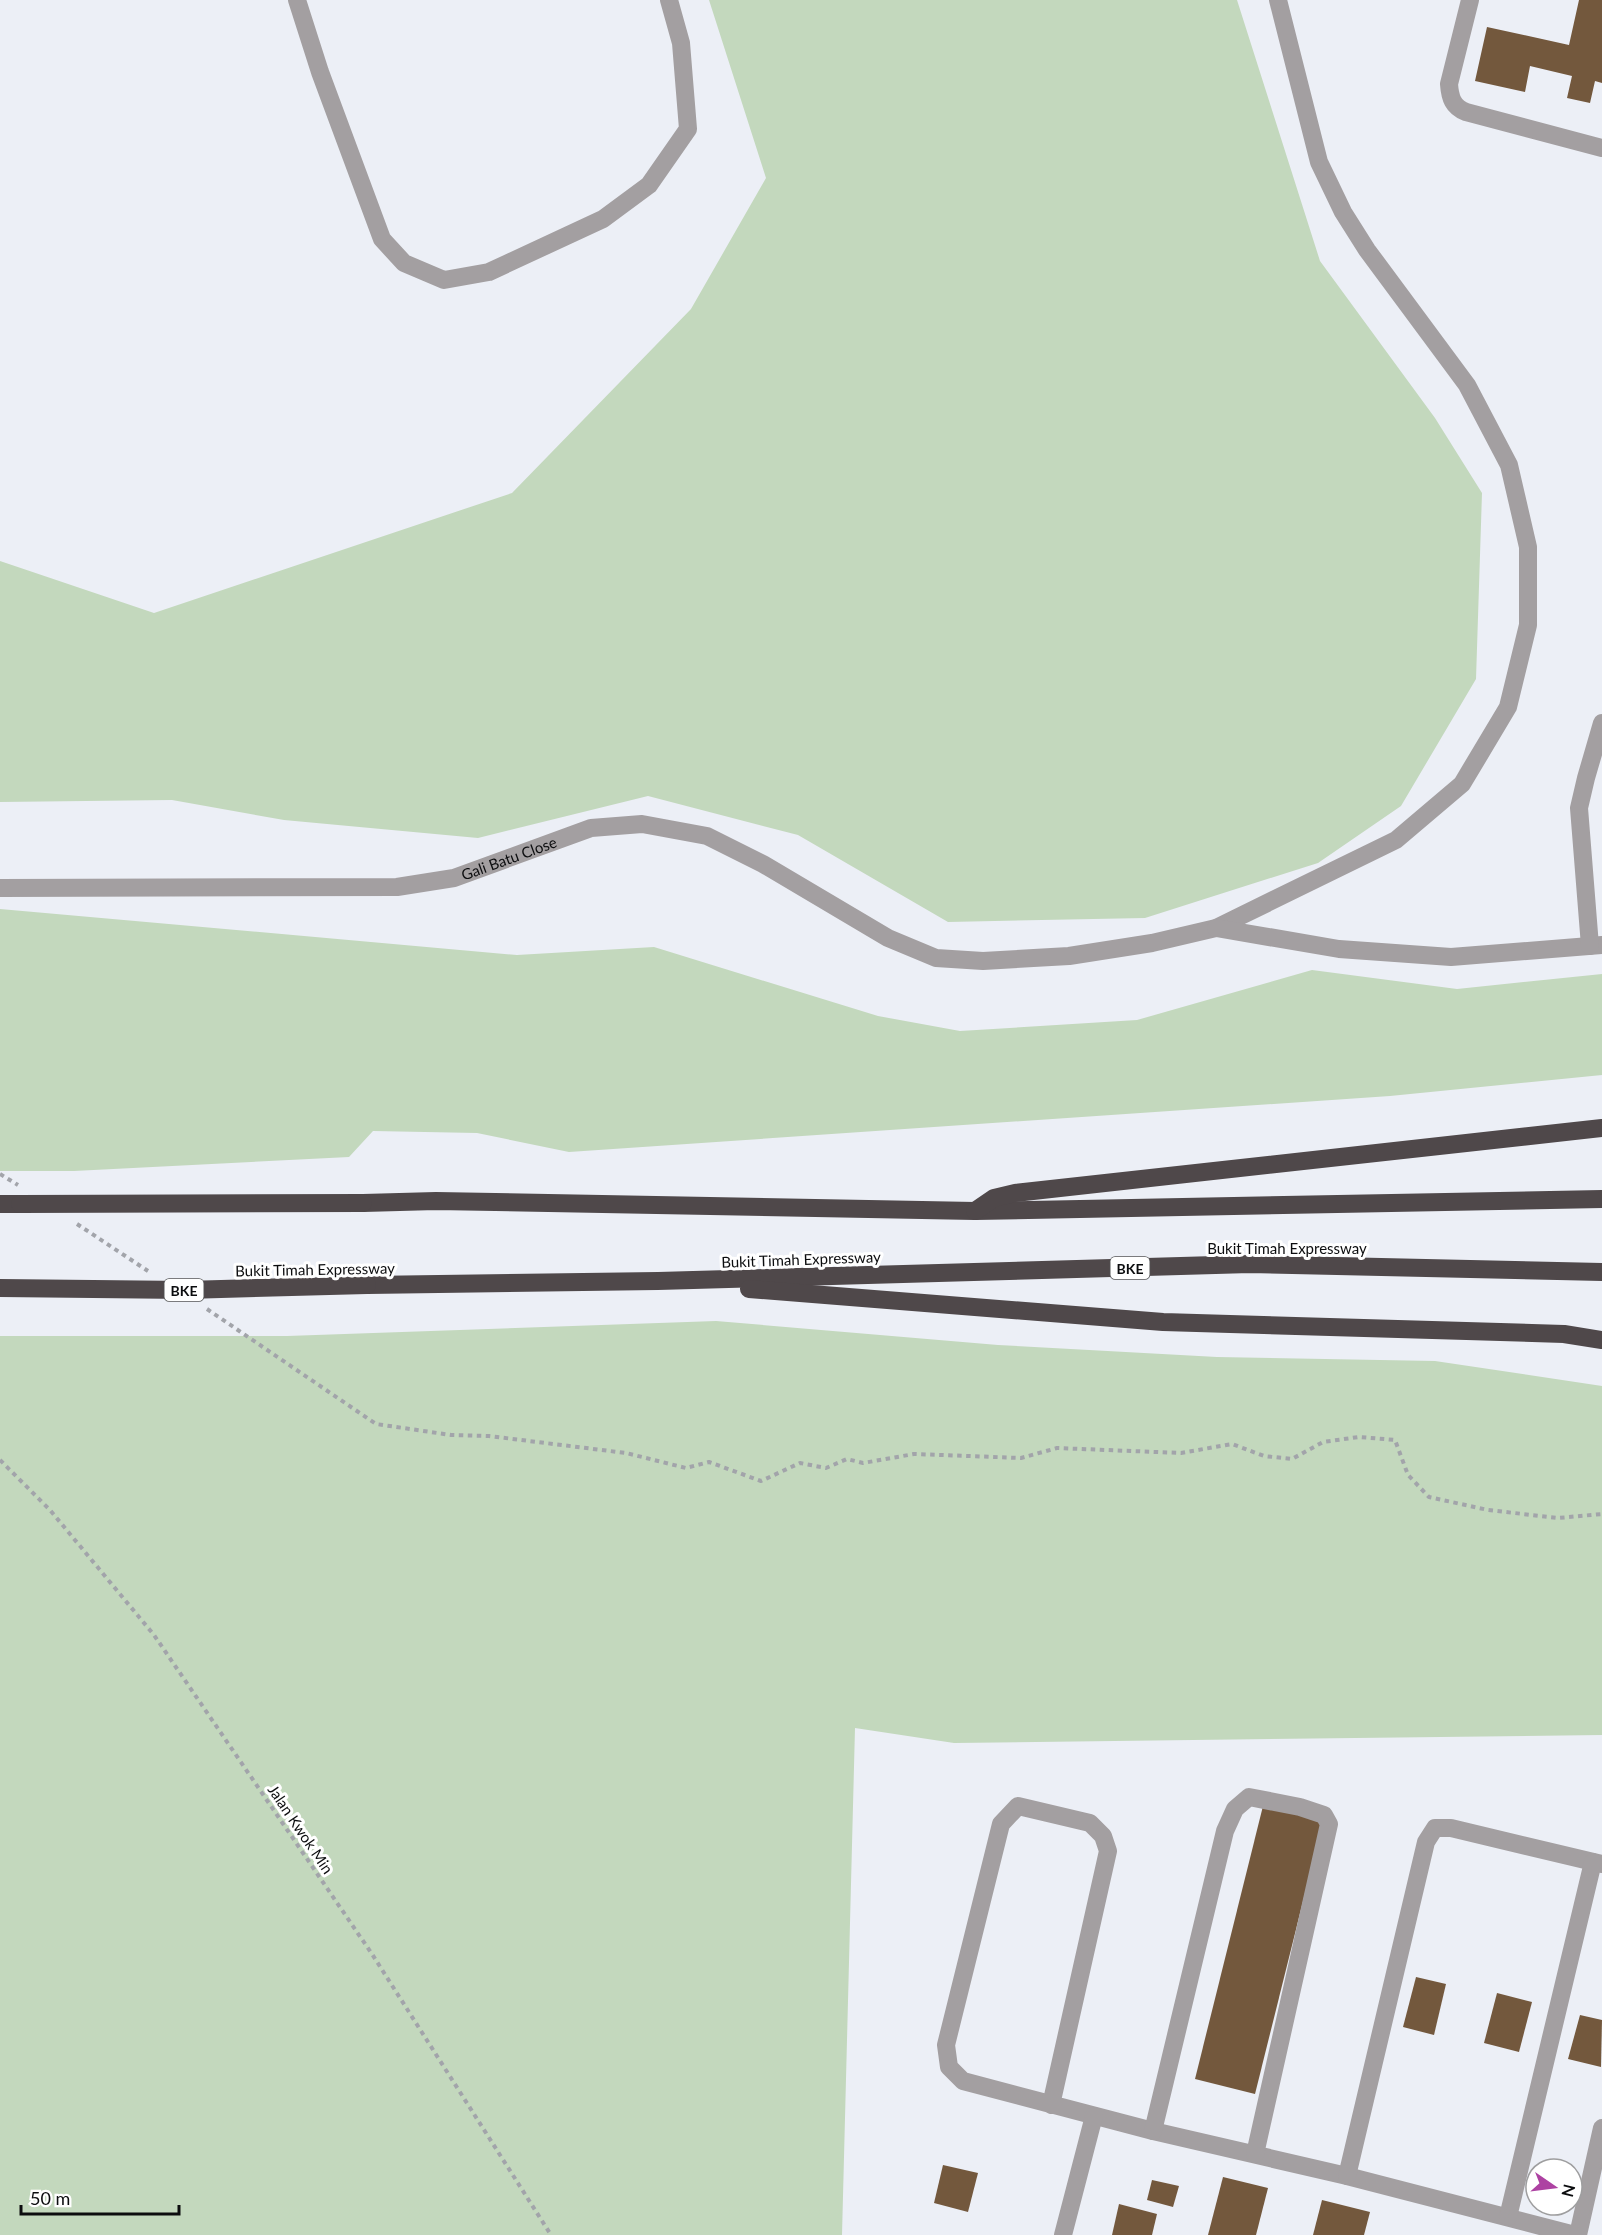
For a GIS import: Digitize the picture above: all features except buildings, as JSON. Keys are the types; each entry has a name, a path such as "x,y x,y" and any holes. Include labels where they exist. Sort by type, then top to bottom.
{"highway":[{"path":"975,1211 994,1198 1015,1193 1602,1128"},
{"path":"0,1204 448,1201 975,1211 1602,1199"},
{"name":"Bukit Timah Expressway","path":"0,1288 186,1290 658,1281 1250,1264 1602,1272"},
{"path":"658,1281 1163,1322 1564,1334 1602,1341"}],"street":[{"path":"297,0 327,94 382,239 404,263 444,280 489,272 603,219 649,185 688,129 681,43 669,0"},
{"path":"1216,928 1396,840 1462,784 1508,707 1528,625 1528,548 1509,465 1467,385 1367,250 1338,202 1319,162 1278,0"},
{"path":"1470,0 1449,84 1450,96 1455,106 1466,112 1602,148"},
{"path":"1216,928 1339,949 1451,957 1596,945 1579,808 1602,723"},
{"name":"Gali Batu Close","path":"0,888 397,887 454,878 591,828 642,824 707,836 763,864 888,938 936,958 983,961 1070,956 1152,943 1216,928"},
{"path":"1153,2131 1225,1831 1235,1809 1249,1797 1300,1807 1324,1815 1329,1824 1255,2154"},
{"path":"1051,2105 1108,1851 1103,1836 1090,1823 1018,1806 1001,1824 946,2045 949,2067 963,2081 1051,2105 1153,2131 1347,2176 1576,2235 1602,2128"},
{"path":"1347,2176 1426,1842 1436,1828 1451,1828 1598,1863 1508,2217"},
{"path":"1063,2235 1095,2116"}],"path":[{"path":"0,1174 20,1187"},
{"path":"70,1219 149,1271"},
{"path":"199,1304 376,1424 451,1435 489,1436 626,1453 686,1468 709,1462 760,1481 800,1463 826,1468 847,1459 864,1463 914,1454 1021,1458 1057,1448 1181,1453 1232,1444 1264,1456 1292,1459 1323,1442 1359,1437 1395,1440 1408,1475 1429,1497 1488,1510 1558,1518 1602,1514"},
{"name":"Jalan Kwok Min","path":"0,1460 50,1510 154,1635 372,1954 551,2235"}],"green space":[{"path":"709,0 1237,0 1320,261 1435,418 1482,493 1476,679 1401,806 1318,863 1145,918 948,922 798,835 648,796 478,838 284,820 172,800 0,802 0,561 154,613 512,493 691,309 766,178"},
{"path":"0,909 517,955 654,947 878,1016 960,1031 1137,1020 1312,970 1457,989 1602,974 1602,1075 1390,1096 569,1152 477,1133 373,1131 349,1157 74,1171 0,1171"},
{"path":"716,1321 998,1345 1217,1357 1435,1361 1602,1386 1602,1735 954,1743 855,1728 842,2235 0,2235 0,1336 287,1336"}]}
